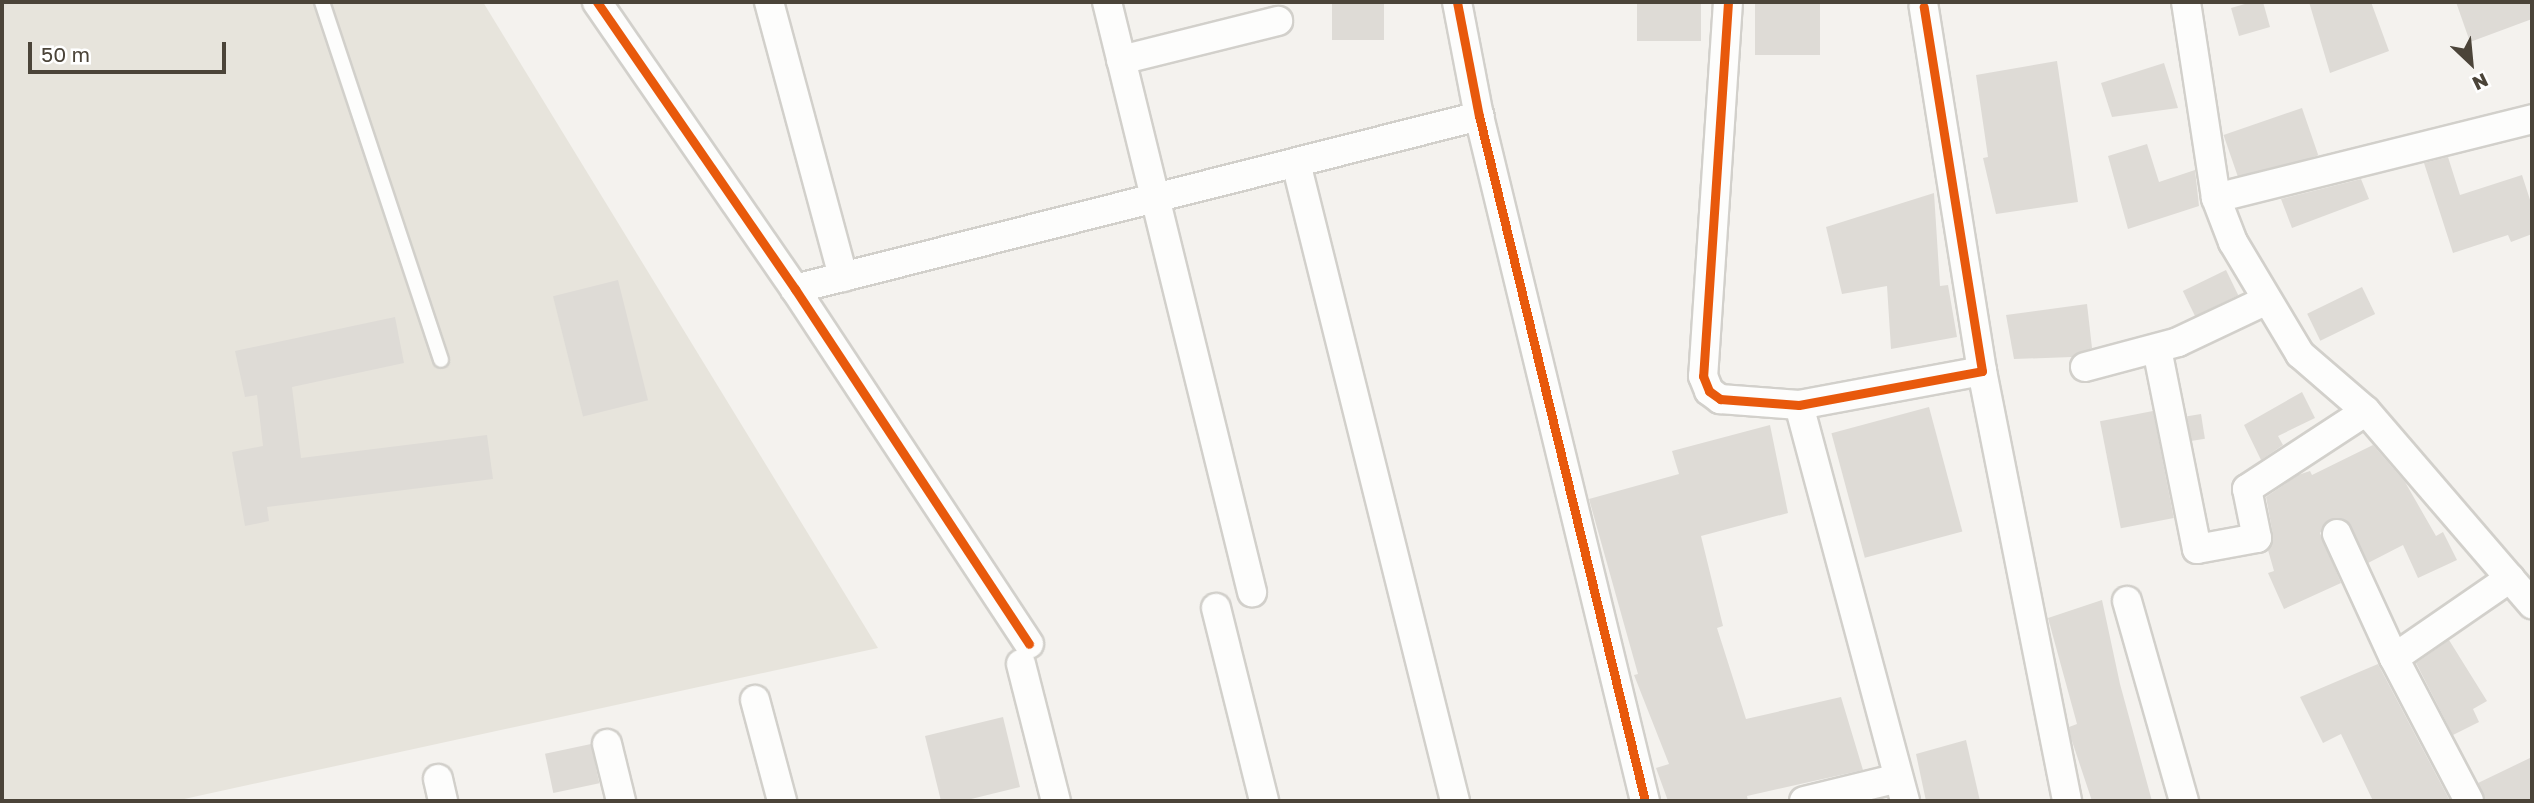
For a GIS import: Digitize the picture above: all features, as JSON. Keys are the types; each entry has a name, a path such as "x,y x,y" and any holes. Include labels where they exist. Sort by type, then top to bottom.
{"street":[{"path":"597,2 795,289 1025,654 1056,801"},
{"path":"769,2 843,277"},
{"path":"1107,2 1252,592"},
{"path":"1457,2 1479,116 1645,801"},
{"path":"1728,2 1703,376 1709,391 1720,399 1799,405 1982,371"},
{"path":"2186,2 2217,198 2233,242 2300,354 2366,411 2532,604"},
{"path":"1924,7 1982,371 2067,801"},
{"path":"1121,60 1279,21"},
{"path":"795,289 1479,116"},
{"path":"2217,198 2532,120"},
{"path":"1296,163 1455,801"},
{"path":"2085,367 2157,349 2267,300"},
{"path":"2157,349 2197,549 2257,538 2247,489 2366,411"},
{"path":"1799,405 1901,790 1804,801"},
{"path":"2337,534 2394,657 2469,801"},
{"path":"2394,657 2510,578"},
{"path":"2127,601 2184,801"},
{"path":"1216,608 1264,801"},
{"path":"755,700 782,801"},
{"path":"607,744 621,801"}],"lane":[{"path":"321,2 441,360"}],"shaded area":[{"path":"2,2 483,2 878,648 175,801 2,801"}],"building":[{"path":"1332,2 1384,2 1384,40 1332,40"},
{"path":"1637,2 1701,2 1701,41 1637,41"},
{"path":"1755,2 1820,2 1820,55 1755,55"},
{"path":"2263,2 2270,27 2239,36 2231,8"},
{"path":"2309,2 2371,2 2389,51 2330,73"},
{"path":"2456,2 2532,2 2532,19 2470,42"},
{"path":"2057,61 2078,202 1996,214 1983,158 1988,157 1976,75"},
{"path":"2164,63 2178,108 2112,117 2101,83"},
{"path":"2302,108 2318,155 2240,182 2224,135"},
{"path":"2147,144 2159,182 2195,170 2199,206 2128,229 2108,156"},
{"path":"2448,157 2460,195 2522,175 2532,206 2532,234 2511,242 2508,235 2453,253 2424,163"},
{"path":"2361,179 2369,199 2292,228 2281,199"},
{"path":"1934,193 1940,286 1948,285 1957,337 1891,349 1887,286 1842,294 1826,227"},
{"path":"2226,270 2238,295 2195,316 2183,291"},
{"path":"618,280 648,400 583,417 553,296"},
{"path":"2362,287 2375,314 2320,341 2307,314"},
{"path":"2087,304 2092,348 2072,357 2014,359 2006,315"},
{"path":"395,317 404,363 292,387 301,458 487,435 493,479 267,507 269,521 245,526 232,452 263,446 257,395 245,397 235,351"},
{"path":"2302,392 2315,418 2278,436 2283,445 2261,460 2244,425"},
{"path":"1929,407 1962,532 1865,558 1831,433"},
{"path":"2153,411 2174,518 2121,528 2100,421"},
{"path":"2201,414 2205,439 2191,441 2187,416"},
{"path":"1770,425 1788,513 1701,536 1723,626 1717,628 1746,719 1841,697 1863,770 1747,796 1748,801 1668,801 1656,768 1669,764 1634,675 1638,674 1589,499 1679,474 1672,451"},
{"path":"2373,445 2405,482 2436,536 2443,532 2457,560 2418,578 2403,545 2368,563 2347,521 2331,519 2320,533 2341,583 2284,609 2268,573 2274,571 2268,550 2273,535 2266,497 2298,475 2310,471 2312,475"},
{"path":"2102,600 2120,684 2152,801 2092,801 2071,738 2069,727 2077,724 2048,618"},
{"path":"2449,640 2487,701 2473,709 2479,722 2453,735 2416,663"},
{"path":"2378,664 2450,801 2373,801 2341,734 2323,743 2300,697"},
{"path":"1003,717 1020,787 963,801 941,801 925,736"},
{"path":"1966,740 1980,801 1926,801 1916,754"},
{"path":"591,744 599,783 553,793 545,754"},
{"path":"2532,757 2532,801 2486,801 2478,783"}],"cycle path":[{"path":"597,2 795,289 1029,644"},
{"path":"1457,2 1479,116 1645,801"},
{"path":"1728,2 1703,376 1709,391 1720,399 1799,405 1982,371 1924,7"}]}
